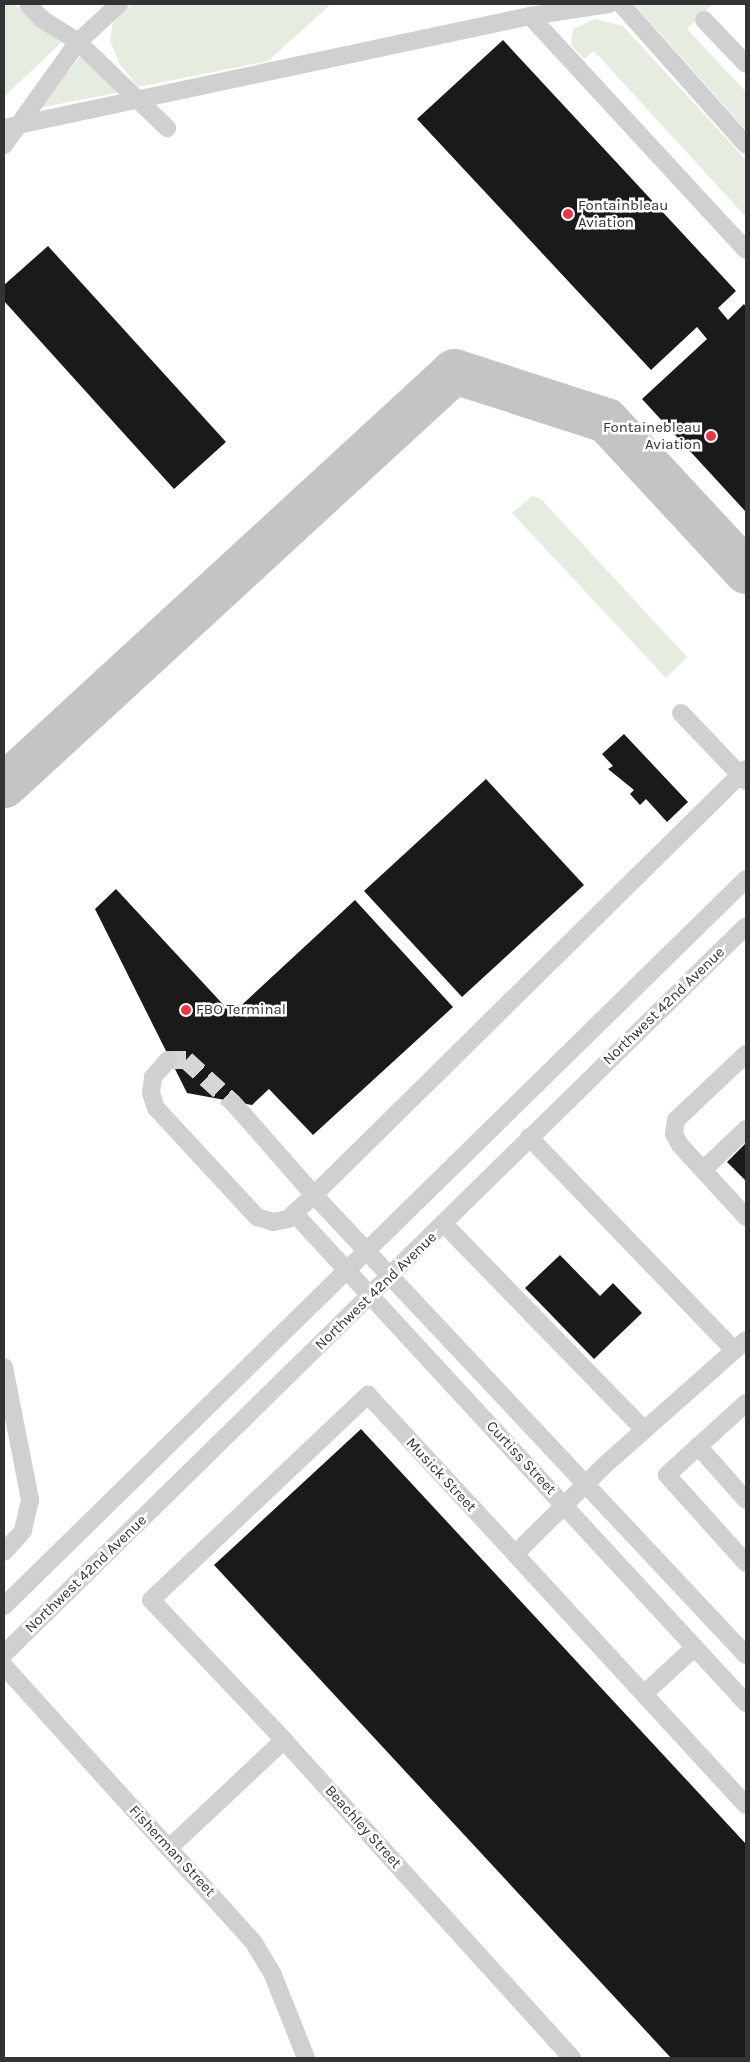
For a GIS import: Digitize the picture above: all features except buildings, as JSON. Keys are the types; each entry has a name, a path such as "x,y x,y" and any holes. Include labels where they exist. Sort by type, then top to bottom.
{"street":[{"path":"28,4 42,19 78,42 167,128"},
{"path":"4,144 10,127 78,42 119,4"},
{"path":"10,127 530,16 609,4"},
{"path":"621,4 746,145"},
{"path":"530,16 746,250"},
{"path":"704,20 746,64"},
{"path":"168,1060 153,1077 151,1093 156,1108 257,1217 273,1222 294,1213 376,1136 744,775 681,713"},
{"name":"Northwest 42nd Avenue","path":"4,1606 366,1255 746,879"},
{"name":"Northwest 42nd Avenue","path":"4,1654 746,926"},
{"path":"746,1054 676,1120 674,1134 680,1145 746,1217"},
{"name":"Curtiss Street","path":"234,1104 366,1255 587,1482 746,1655"},
{"path":"703,1170 746,1129"},
{"path":"529,1137 740,1345 587,1482 515,1554 746,1805"},
{"name":"Curtiss Street","path":"294,1213 746,1703"},
{"path":"444,1224 644,1430"},
{"path":"4,1367 30,1500 23,1531 4,1552"},
{"name":"Musick Street","path":"151,1600 368,1395 515,1554"},
{"path":"746,1403 667,1475 746,1563"},
{"path":"698,1446 746,1500"},
{"name":"Beachley Street","path":"151,1600 284,1740 572,2058"},
{"path":"644,1694 695,1647"},
{"name":"Fisherman Street","path":"4,1666 254,1943 273,1975 306,2058"},
{"path":"169,1848 284,1740"}],"shaded area":[{"path":"4,4 14,4 61,43 4,97"},
{"path":"131,4 331,4 268,61 138,87 120,65 110,41 113,22"},
{"path":"634,4 713,4 687,29 746,92 746,130"},
{"path":"595,19 623,26 746,160 746,217 594,51 584,59 571,45 573,29"},
{"path":"79,58 86,58 121,92 39,108"},
{"path":"532,496 541,499 687,657 666,678 512,513"}],"taxiway":[{"path":"4,785 454,371 606,420 746,571"}],"tunnel":[{"path":"168,1060 186,1060 234,1104"}],"place":[{"name":"Fontainbleau Aviation","path":"568,214"},
{"name":"Fontainebleau Aviation","path":"711,436"},
{"name":"FBO Terminal","path":"186,1010"}]}
